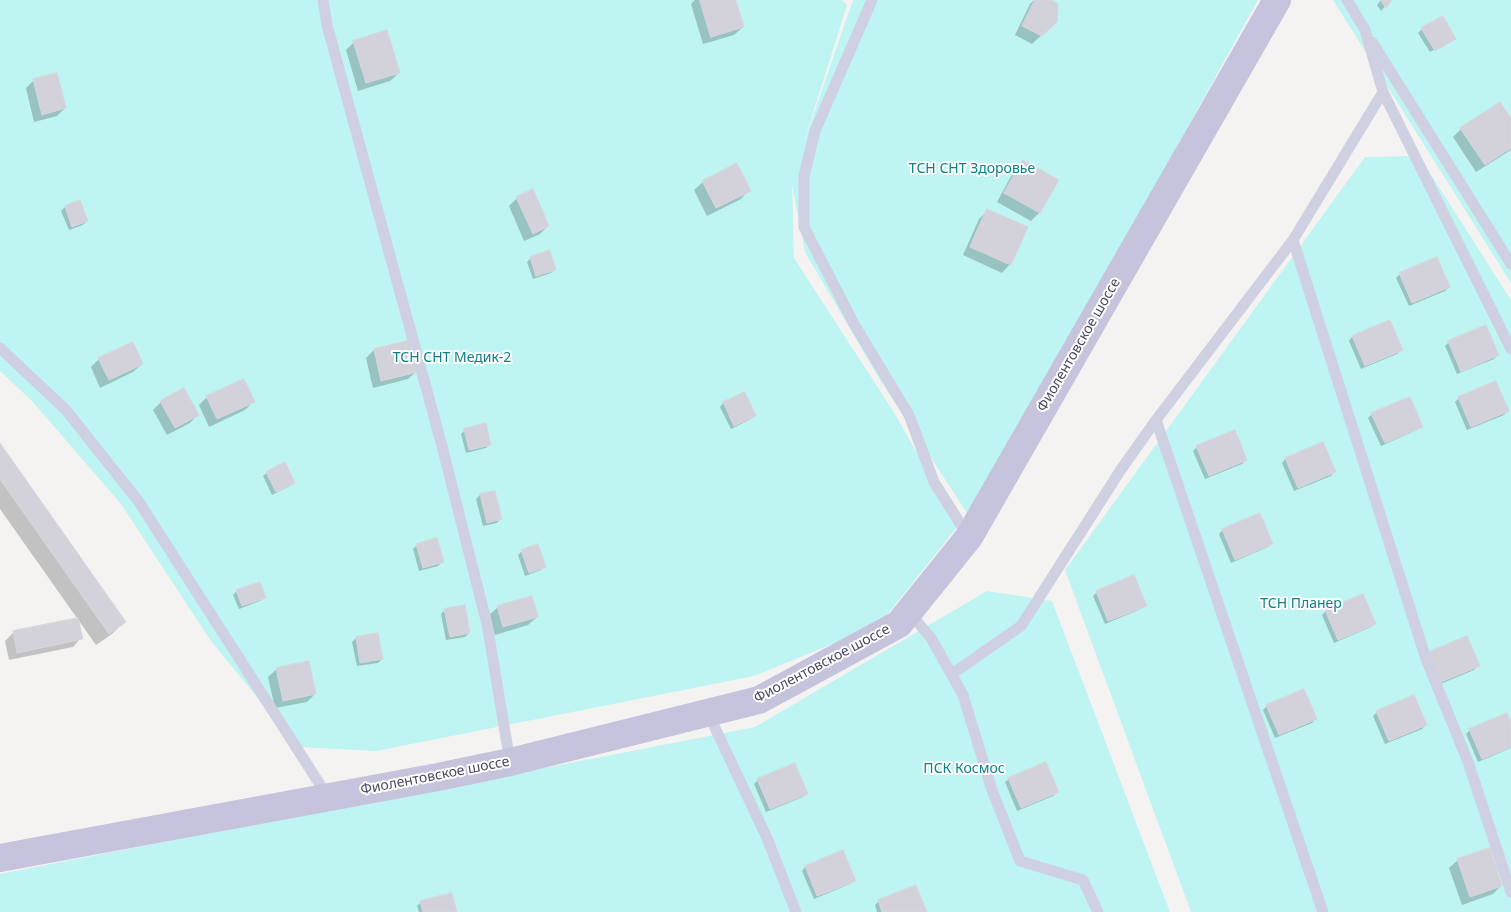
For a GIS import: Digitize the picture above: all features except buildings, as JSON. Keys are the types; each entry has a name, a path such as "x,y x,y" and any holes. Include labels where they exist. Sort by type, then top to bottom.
{"main road":[{"name":"Фиолентовское шоссе","path":"0,858 438,777 510,762 759,700 899,624 969,537 1277,0"}],"lane":[{"path":"324,0 327,24 440,436 487,624 510,762"},
{"path":"872,0 815,131 804,176 804,227 854,324 909,415 934,482 969,537"},
{"path":"1348,0 1364,30 1511,264"},
{"path":"1364,30 1382,92 1511,349"},
{"path":"952,674 1021,626 1120,471 1156,420 1293,240 1382,92"},
{"path":"1293,240 1426,659 1468,762 1511,892"},
{"path":"0,348 66,410 139,502 328,797"},
{"path":"1156,420 1323,912"},
{"path":"908,612 931,638 963,695 992,790 1020,861 1084,880 1098,912"},
{"path":"708,713 768,838 796,912"}],"green space":[{"name":"ТСН СНТ Медик-2","path":"0,0 842,0 847,5 802,148 853,0 1258,0 971,519 880,380 805,252 792,185 794,258 895,414 958,526 879,625 754,676 376,751 298,747 211,641 121,504 32,401 0,371"},
{"path":"1333,0 1511,0 1511,283"},
{"name":"ТСН Планер","path":"1419,156 1511,300 1511,912 1191,912 1065,570 1365,157"},
{"name":"ПСК Космос","path":"987,591 1052,601 1170,912 0,912 0,874 755,727"}],"park label":[{"name":"ТСН СНТ Здоровье","path":"972,169"}]}
